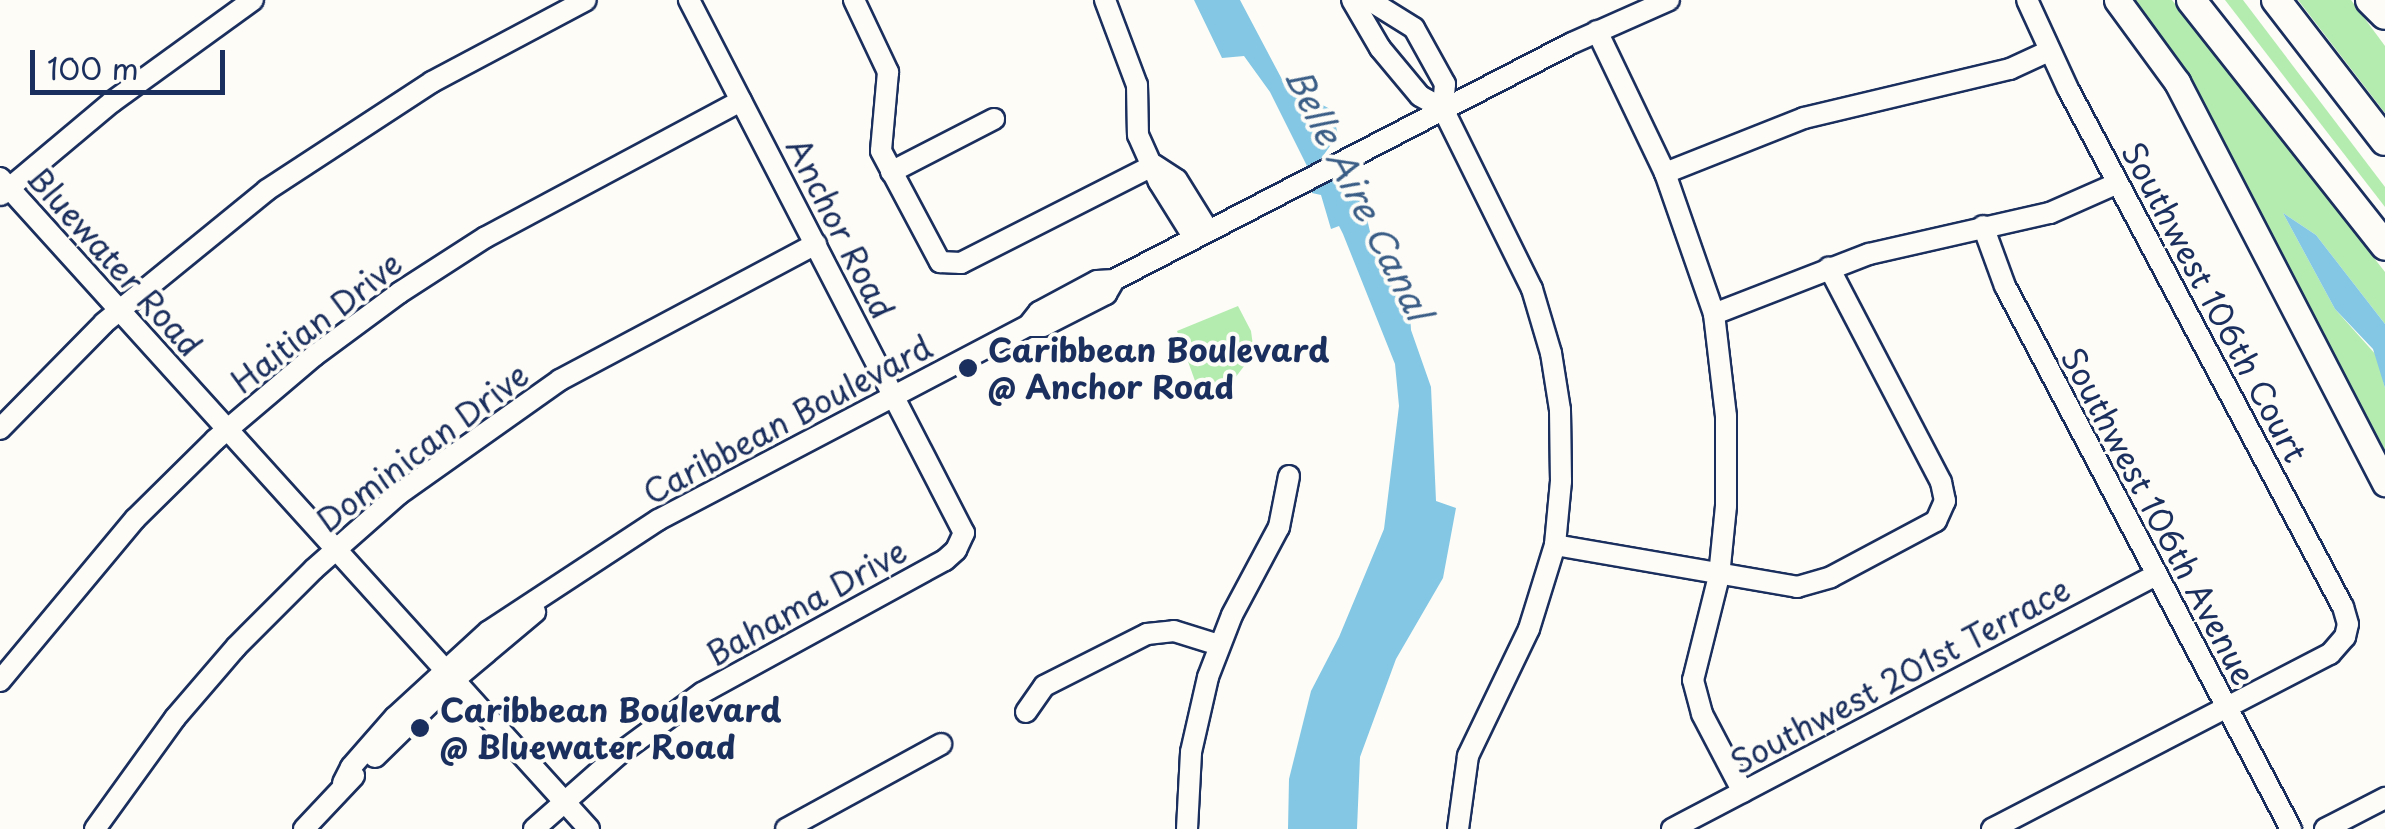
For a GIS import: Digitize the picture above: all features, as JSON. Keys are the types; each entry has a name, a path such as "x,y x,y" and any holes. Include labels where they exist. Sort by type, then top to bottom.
{"highway":[{"path":"2191,0 2385,246"},
{"path":"2277,0 2385,142"}],"main road":[{"path":"2118,0 2176,82 2385,483"}],"street":[{"path":"3,188 112,102 254,0"},
{"path":"0,429 119,310 232,216 331,144 432,82 586,0"},
{"name":"Anchor Road","path":"689,0 963,526 962,538"},
{"path":"854,0 888,72 889,95 879,143 933,253 946,264 966,261 1154,165"},
{"path":"1105,0 1135,76 1139,101 1136,128 1154,165 1201,234"},
{"path":"1352,0 1380,48 1420,96 1442,109"},
{"path":"1369,0 1414,28 1430,55 1444,84 1442,109 1528,278 1551,353 1562,447 1555,545 1539,603 1518,656 1474,739 1463,776 1458,829"},
{"name":"Caribbean Boulevard","path":"304,829 343,783 449,675 578,572 700,496 1028,326 1038,312 1053,304 1098,281 1114,280 1442,109 1597,31 1669,0"},
{"name":"Southwest 106th Court","path":"2027,0 2118,182 2343,607 2347,632 2330,654 2225,708"},
{"path":"1597,31 1665,173 1714,314 1726,416 1726,506 1719,576 1694,660 1694,689 1702,714 1743,792"},
{"path":"1665,173 1804,118 2003,70 2050,51"},
{"path":"1404,73 1430,55"},
{"name":"Haitian Drive","path":"0,681 122,532 227,430 323,349 434,269 557,196 742,101"},
{"path":"891,172 994,119"},
{"path":"1714,314 1829,268 1982,226 2063,209 2118,182"},
{"name":"Bluewater Road","path":"3,188 119,310 589,829"},
{"name":"Southwest 106th Avenue","path":"1982,226 2005,286 2291,829"},
{"name":"Dominican Drive","path":"94,829 194,694 336,548 420,478 527,401 632,339 816,244"},
{"path":"1555,545 1788,587 1816,584 1927,528 1942,511 1941,482 1829,268"},
{"path":"1187,829 1194,736 1220,645 1279,527 1289,476"},
{"name":"Bahama Drive","path":"534,829 702,693 945,560 962,538"},
{"name":"Southwest 201st Terrace","path":"1672,829 2156,575"},
{"path":"1026,712 1044,686 1148,634 1174,632 1220,645"},
{"path":"1992,829 2225,708"},
{"path":"786,829 941,744"},
{"path":"2325,829 2385,798"}],"green space":[{"path":"2129,0 2172,0 2385,272 2385,324 2316,235 2283,213 2335,309 2377,356 2385,388 2385,466"},
{"path":"2225,0 2243,0 2385,187 2385,207"},
{"path":"2298,0 2351,0 2385,46 2385,113"},
{"path":"1238,306 1251,331 1254,353 1235,378 1199,392 1177,331"}],"water":[{"name":"Belle Aire Canal","path":"1194,0 1240,0 1285,85 1332,110 1338,135 1320,160 1334,180 1361,193 1371,236 1410,313 1411,330 1431,387 1436,501 1456,508 1443,578 1396,659 1360,757 1357,829 1288,829 1289,779 1311,691 1339,637 1384,529 1399,406 1395,364 1343,234 1339,226 1331,229 1321,195 1312,193 1309,170 1270,92 1244,56 1222,58"},
{"path":"2283,213 2316,235 2385,324 2385,388 2373,349 2335,309"}],"place":[{"name":"Caribbean Boulevard @ Anchor Road","path":"968,368"},
{"name":"Caribbean Boulevard @ Bluewater Road","path":"420,728"}]}
